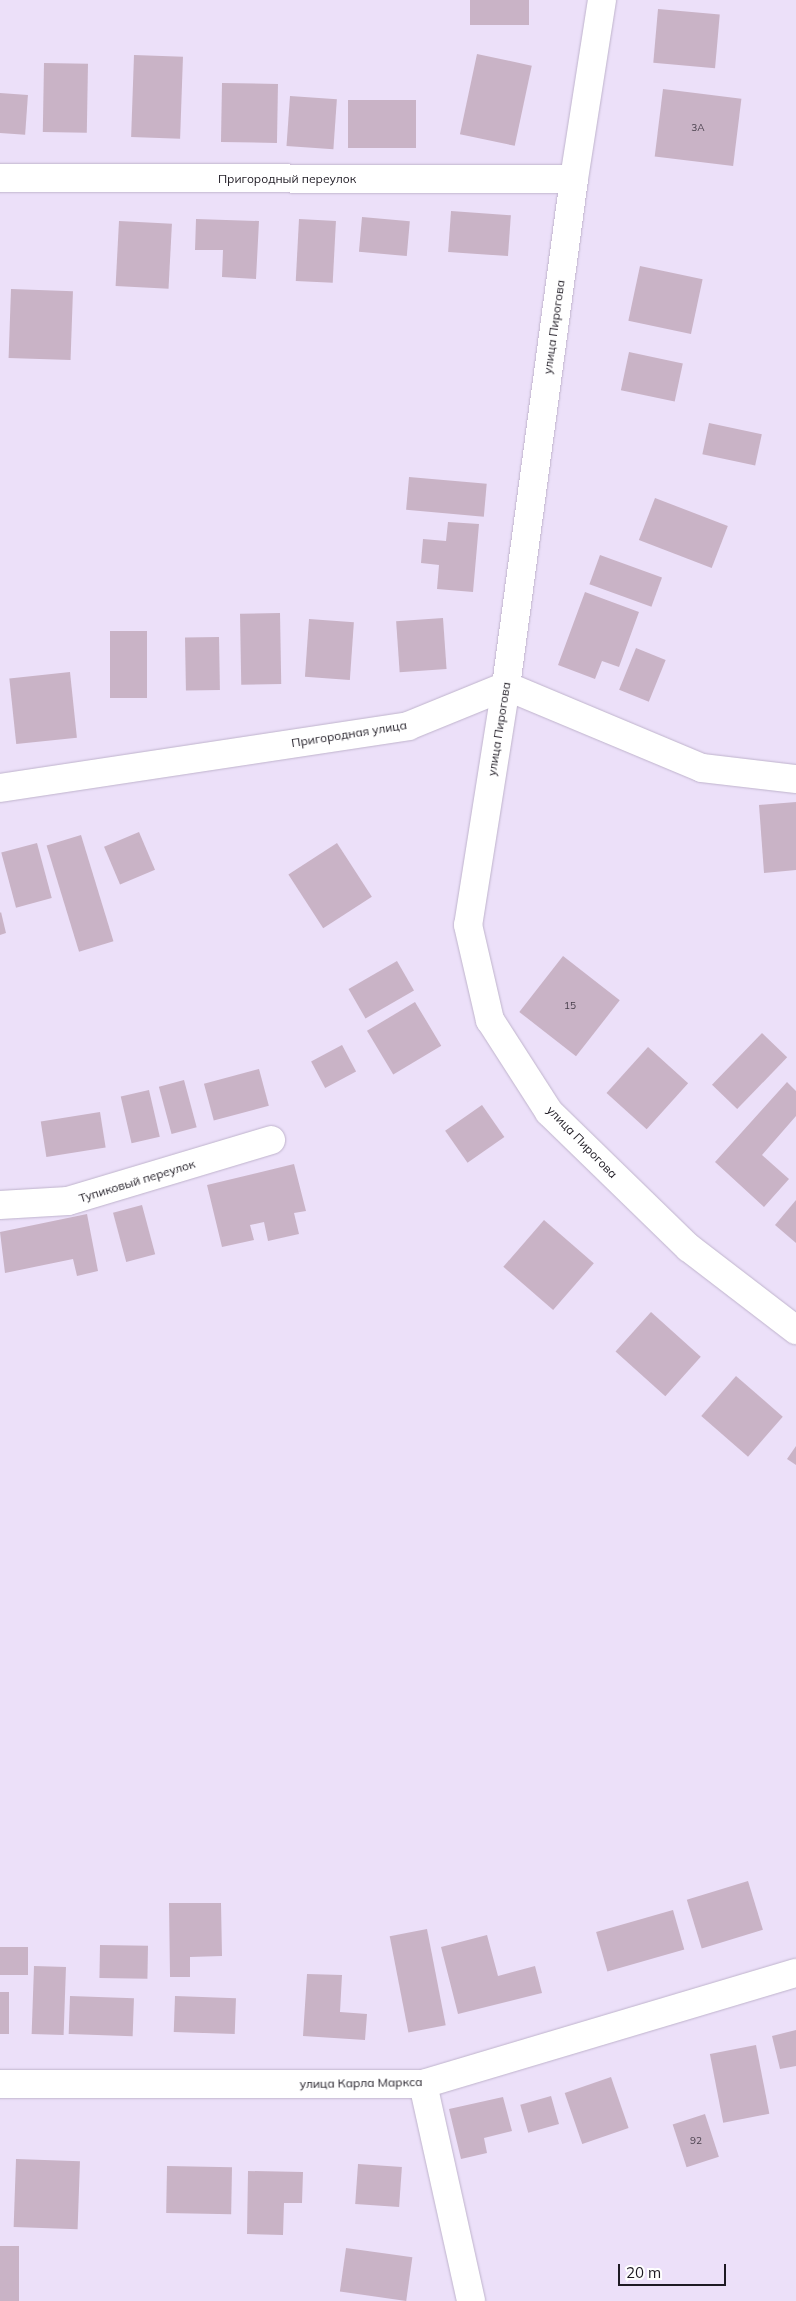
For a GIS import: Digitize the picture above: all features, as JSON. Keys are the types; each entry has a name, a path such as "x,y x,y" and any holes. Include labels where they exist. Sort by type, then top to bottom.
{"street":[{"name":"улица Пирогова","path":"602,0 574,179 506,686 468,925 490,1020 549,1112 688,1248 796,1330"},
{"name":"Пригородный переулок","path":"0,178 574,179"},
{"path":"506,686 702,768 796,779"},
{"name":"Пригородная улица","path":"0,788 46,778 408,726 506,686"},
{"name":"Тупиковый переулок","path":"0,1205 68,1201 271,1140"},
{"name":"улица Карла Маркса","path":"0,2084 423,2084 796,1973"},
{"path":"423,2084 471,2301"}],"building":[{"path":"470,0 529,0 529,25 470,25"},
{"path":"658,9 720,14 715,68 653,63"},
{"path":"477,54 532,66 515,146 460,134"},
{"path":"134,55 183,57 180,139 131,137"},
{"path":"44,63 88,64 87,133 43,132"},
{"path":"222,83 278,84 277,143 221,142"},
{"path":"663,89 741,99 733,166 655,156"},
{"path":"0,93 28,95 25,135 0,133"},
{"path":"290,96 337,99 333,149 287,146"},
{"path":"348,100 416,100 416,148 348,148"},
{"path":"451,211 511,215 508,256 448,252"},
{"path":"362,217 410,221 407,256 359,252"},
{"path":"196,219 259,221 256,279 222,277 223,250 195,250"},
{"path":"299,219 336,221 333,283 296,281"},
{"path":"119,221 172,224 169,289 116,286"},
{"path":"640,266 703,279 691,334 628,321"},
{"path":"11,289 73,291 71,360 9,358"},
{"path":"629,352 683,363 675,402 621,390"},
{"path":"709,423 762,434 755,466 702,454"},
{"path":"409,477 487,484 484,517 406,510"},
{"path":"655,498 728,526 712,568 639,540"},
{"path":"448,522 479,524 473,592 437,589 439,565 421,563 423,539 446,541"},
{"path":"600,555 662,578 651,607 589,584"},
{"path":"585,592 639,612 619,667 602,661 595,679 558,665"},
{"path":"280,613 281,684 241,685 240,614"},
{"path":"443,618 447,669 400,672 396,621"},
{"path":"309,619 354,622 350,680 305,677"},
{"path":"110,631 147,631 147,698 110,698"},
{"path":"219,637 220,690 186,691 185,638"},
{"path":"636,648 666,660 649,702 619,690"},
{"path":"70,672 77,738 16,744 9,678"},
{"path":"796,802 796,870 764,873 759,805"},
{"path":"139,832 155,870 120,885 104,847"},
{"path":"81,835 113,941 79,952 47,846"},
{"path":"37,843 52,898 16,908 1,853"},
{"path":"337,843 372,897 323,928 288,875"},
{"path":"0,913 6,933 0,935"},
{"path":"563,956 620,1000 576,1056 519,1012"},
{"path":"397,961 414,990 366,1018 349,989"},
{"path":"415,1002 441,1046 393,1075 367,1031"},
{"path":"762,1033 787,1057 737,1109 712,1085"},
{"path":"342,1045 356,1071 325,1088 311,1061"},
{"path":"648,1047 688,1083 647,1129 607,1093"},
{"path":"259,1069 269,1106 214,1120 204,1084"},
{"path":"184,1080 197,1127 172,1134 159,1087"},
{"path":"787,1082 796,1091 796,1116 762,1155 789,1179 764,1207 715,1162"},
{"path":"149,1090 160,1137 132,1143 121,1097"},
{"path":"482,1105 504,1137 468,1163 445,1131"},
{"path":"100,1112 106,1148 46,1157 41,1121"},
{"path":"294,1164 306,1211 294,1213 299,1234 268,1241 264,1222 250,1225 254,1240 222,1247 207,1185"},
{"path":"796,1200 796,1243 775,1225"},
{"path":"142,1205 155,1254 126,1262 113,1213"},
{"path":"87,1214 98,1271 77,1276 73,1259 5,1273 0,1232"},
{"path":"544,1220 594,1263 553,1310 503,1267"},
{"path":"651,1312 701,1357 665,1396 616,1351"},
{"path":"736,1376 783,1417 748,1457 701,1416"},
{"path":"796,1446 796,1465 787,1459"},
{"path":"748,1881 763,1930 702,1948 687,1900"},
{"path":"169,1903 221,1903 222,1956 190,1957 190,1977 170,1977"},
{"path":"673,1910 684,1949 607,1971 596,1932"},
{"path":"427,1929 446,2025 408,2032 390,1936"},
{"path":"487,1935 498,1976 535,1966 542,1993 458,2014 441,1947"},
{"path":"100,1945 148,1946 147,1979 99,1978"},
{"path":"0,1947 28,1947 28,1975 0,1975"},
{"path":"34,1966 66,1967 64,2035 32,2034"},
{"path":"307,1974 342,1975 340,2012 367,2014 365,2040 303,2036"},
{"path":"0,1992 9,1992 9,2034 0,2034"},
{"path":"70,1996 134,1998 133,2036 69,2034"},
{"path":"175,1996 236,1998 235,2034 174,2032"},
{"path":"796,2030 796,2066 780,2069 772,2036"},
{"path":"756,2045 769,2114 723,2123 710,2054"},
{"path":"611,2077 629,2128 582,2144 565,2093"},
{"path":"551,2096 559,2124 528,2133 520,2105"},
{"path":"503,2097 512,2131 484,2138 487,2153 461,2159 449,2109"},
{"path":"705,2114 719,2157 687,2167 673,2125"},
{"path":"16,2159 80,2161 78,2229 14,2227"},
{"path":"358,2164 402,2167 399,2207 355,2204"},
{"path":"167,2166 232,2167 231,2214 166,2213"},
{"path":"248,2171 303,2172 302,2203 284,2203 283,2235 247,2234"},
{"path":"0,2246 19,2246 19,2301 0,2301"},
{"path":"346,2248 412,2257 406,2301 340,2292"}]}
